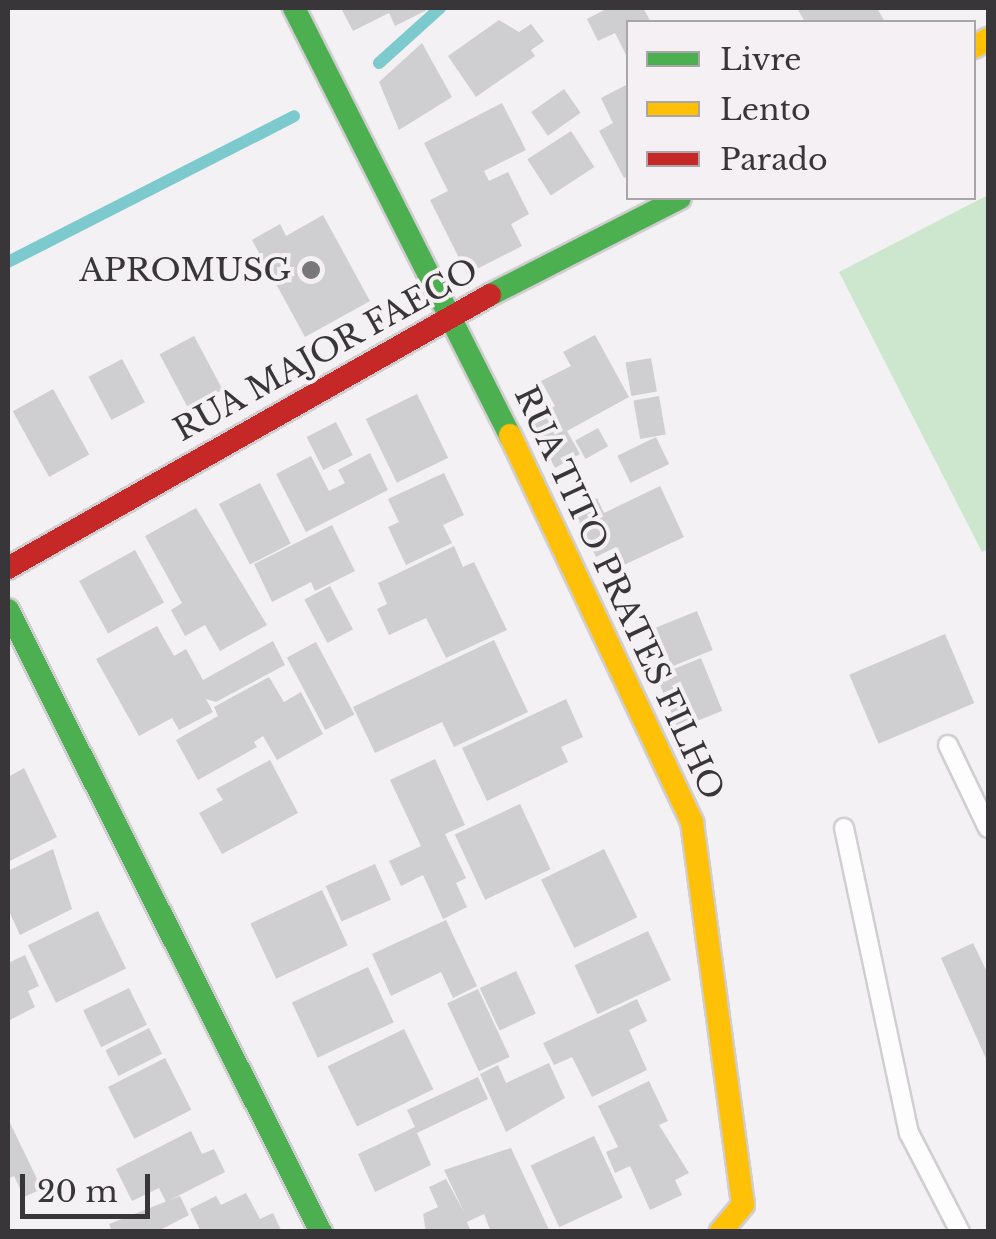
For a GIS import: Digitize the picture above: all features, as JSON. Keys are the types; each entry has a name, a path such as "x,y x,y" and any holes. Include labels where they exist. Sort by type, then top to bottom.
{"street":[{"name":"RUA TITO PRATES FILHO","path":"294,8 453,314 692,822 743,1204 720,1232"},
{"name":"RUA MAJOR FAECO","path":"8,568 453,314 676,200"},
{"path":"8,610 321,1232"}],"lane":[{"path":"948,745 988,828"},
{"path":"844,828 909,1133 960,1232"}],"green space":[{"path":"988,195 988,549 982,552 839,272"}],"building":[{"path":"341,8 431,8 395,26 389,13 353,31"},
{"path":"608,8 643,8 650,20 626,20 626,55 615,33 598,41 587,19"},
{"path":"797,8 877,8 884,20 804,20"},
{"path":"499,20 519,32 531,24 544,41 531,50 535,56 476,97 448,56"},
{"path":"422,43 452,97 399,130 379,82"},
{"path":"626,85 624,178 599,131 613,123 601,98"},
{"path":"564,89 581,113 548,136 531,112"},
{"path":"502,103 526,150 484,171 489,181 508,172 529,214 511,224 522,246 467,274 430,200 448,191 424,143"},
{"path":"571,131 594,167 551,195 527,159"},
{"name":"APROMUSG","path":"323,215 370,301 305,337 252,240 280,224 286,236"},
{"path":"595,335 629,397 567,431 580,454 555,468 529,420 555,406 541,381 571,366 563,352"},
{"path":"194,336 223,390 188,408 160,354"},
{"path":"651,358 657,391 631,396 625,363"},
{"path":"122,359 145,402 111,420 88,377"},
{"path":"53,389 89,455 49,477 13,411"},
{"path":"417,394 448,458 397,483 366,419"},
{"path":"659,396 666,434 640,439 633,401"},
{"path":"336,422 353,455 323,470 307,437"},
{"path":"598,428 608,446 585,459 575,441"},
{"path":"656,437 669,464 631,483 617,456"},
{"path":"370,453 388,490 306,532 276,474 311,456 329,491 345,483 338,470"},
{"path":"444,473 464,515 443,525 452,543 406,565 388,527 399,522 388,499"},
{"path":"260,483 291,544 250,564 219,504"},
{"path":"660,486 684,537 624,565 616,547 596,557 573,509 597,498 604,513"},
{"path":"196,508 267,625 220,651 205,625 185,636 171,610 182,603 145,536"},
{"path":"332,525 355,571 315,591 311,582 272,602 254,564"},
{"path":"454,546 463,567 474,562 507,630 446,658 426,618 389,635 377,609 387,604 378,583"},
{"path":"135,550 164,602 108,634 79,581"},
{"path":"330,586 353,629 327,643 304,600"},
{"path":"697,611 713,650 672,666 656,627"},
{"path":"157,626 174,656 186,649 203,680 273,641 285,665 216,702 206,699 213,712 179,730 172,718 139,736 96,659"},
{"path":"945,634 974,703 879,744 849,675"},
{"path":"494,640 528,712 454,747 442,722 375,753 353,707"},
{"path":"316,642 354,714 325,730 287,657"},
{"path":"701,658 722,711 678,729 656,676"},
{"path":"269,677 284,702 301,692 323,734 277,760 263,736 254,742 257,747 198,780 176,740 218,716 214,707"},
{"path":"566,699 583,737 561,747 568,762 487,801 462,748"},
{"path":"435,759 465,825 445,834 466,878 456,883 467,907 443,919 423,875 401,886 389,861 421,846 390,780"},
{"path":"270,760 298,813 222,854 199,813 223,800 216,789"},
{"path":"24,768 57,837 8,862 8,777"},
{"path":"520,804 550,869 485,900 455,834"},
{"path":"53,849 72,909 20,935 8,909 8,871"},
{"path":"604,849 637,917 574,948 541,880"},
{"path":"375,864 391,900 342,922 326,886"},
{"path":"322,890 348,945 276,979 250,923"},
{"path":"98,911 126,969 56,1003 28,945"},
{"path":"446,920 477,986 453,998 441,972 391,996 372,954"},
{"path":"648,931 671,980 597,1014 575,965"},
{"path":"973,943 988,974 988,1063 941,958"},
{"path":"25,955 39,986 28,991 35,1007 8,1021 8,963"},
{"path":"368,967 394,1022 318,1058 292,1002"},
{"path":"516,971 536,1014 500,1031 480,988"},
{"path":"129,988 147,1025 101,1047 83,1010"},
{"path":"478,989 510,1057 479,1071 447,1003"},
{"path":"637,999 647,1021 629,1030 647,1070 592,1097 572,1057 554,1065 543,1043"},
{"path":"149,1028 162,1054 119,1076 105,1050"},
{"path":"404,1029 433,1089 357,1126 328,1066"},
{"path":"165,1058 191,1110 134,1139 108,1087"},
{"path":"549,1063 565,1098 506,1132 480,1074 498,1065 506,1083"},
{"path":"478,1077 488,1099 417,1133 431,1165 375,1192 358,1154 415,1127 407,1110"},
{"path":"649,1081 668,1121 659,1125 689,1173 675,1180 682,1195 650,1210 630,1166 615,1173 606,1152 618,1147 598,1106"},
{"path":"10,1123 42,1189 24,1197 14,1176 8,1179"},
{"path":"191,1131 202,1154 214,1149 225,1172 166,1202 159,1188 132,1201 116,1169"},
{"path":"594,1136 623,1198 559,1227 531,1166"},
{"path":"511,1148 550,1232 491,1232 484,1214 467,1222 471,1232 426,1232 423,1214 438,1207 429,1187 446,1179 465,1214 444,1170"},
{"path":"246,1193 260,1219 273,1213 282,1232 201,1232 190,1209 216,1196 221,1205"},
{"path":"180,1196 189,1215 156,1232 112,1232 109,1224"}],"waterway":[{"path":"379,63 440,8"},
{"path":"8,262 294,116"}],"traffic: fast":[{"path":"294,8 510,435"},
{"path":"490,295 676,200"},
{"path":"8,610 321,1232"}],"traffic: slow":[{"path":"976,46 988,39"},
{"path":"510,435 692,822 743,1205 720,1232"}],"traffic: jam":[{"path":"8,568 490,295"}],"place":[{"name":"APROMUSG","path":"311,270"}]}
